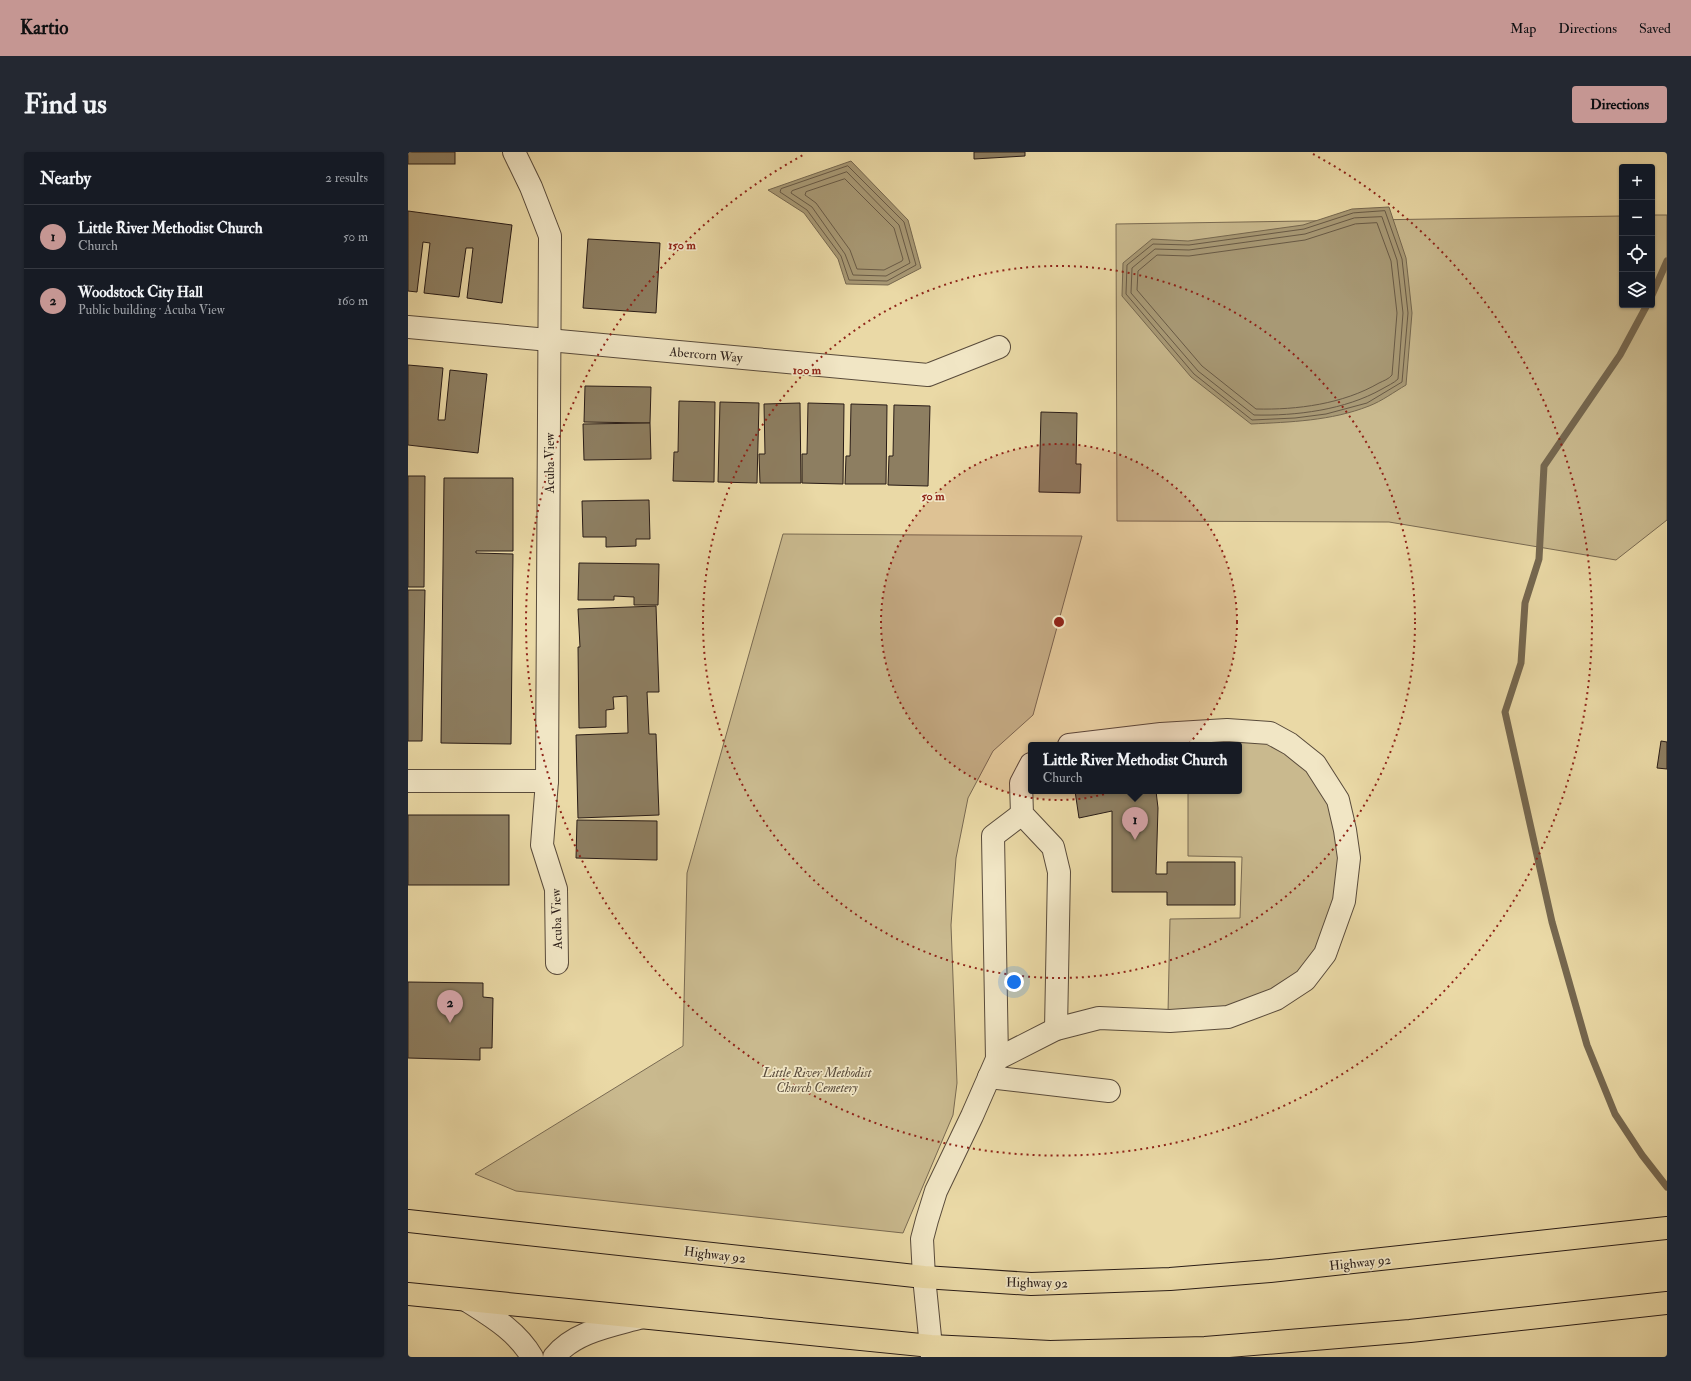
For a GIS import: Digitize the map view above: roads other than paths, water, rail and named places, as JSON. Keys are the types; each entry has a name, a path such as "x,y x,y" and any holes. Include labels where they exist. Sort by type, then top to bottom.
{"main road":[{"name":"Highway 92","path":"408,1221 924,1277 1031,1284 1178,1278 1270,1271 1667,1228"},
{"path":"408,1294 931,1351 1044,1354 1205,1348 1410,1331 1667,1303"},
{"path":"1628,1307 1667,1316"}],"street":[{"name":"Acuba View","path":"514,152 531,187 550,236 546,781 542,845 556,889 557,963"},
{"name":"Abercorn Way","path":"408,327 928,375 999,348"},
{"path":"993,1068 1056,1029 1099,1018 1170,1021 1228,1017 1276,999 1305,980 1325,954 1344,901 1349,858 1345,830 1338,800 1315,764 1290,744 1270,733 1227,730 1161,734 1095,742"},
{"path":"1028,770 1021,783 1022,814 1053,847 1059,872 1056,1029"},
{"path":"408,781 546,781"},
{"path":"931,1351 922,1240 936,1191 993,1068 993,836 1022,814"},
{"path":"993,1068 1109,1091"},
{"path":"466,1300 504,1325 517,1337 532,1357"},
{"path":"554,1357 566,1346 583,1335 601,1328 639,1318"}],"water":[{"path":"851,161 908,220 921,268 888,285 846,284 838,259 804,213 768,190"},
{"path":"1389,207 1406,258 1412,313 1406,385 1379,402 1355,411 1310,420 1251,424 1191,377 1122,296 1123,263 1152,239 1188,241 1303,225 1352,209"}],"waterway":[{"path":"1655,288 1667,261"},
{"path":"1645,308 1620,355 1544,466 1539,559 1525,603 1521,663 1505,712 1552,922 1587,1045 1615,1114 1642,1155 1667,1187"}],"place":[{"name":"Little River Methodist Church","path":"1135,840"},
{"name":"Woodstock City Hall","path":"450,1023"}],"park label":[{"name":"Little River Methodist Church Cemetery","path":"817,1080"}]}
